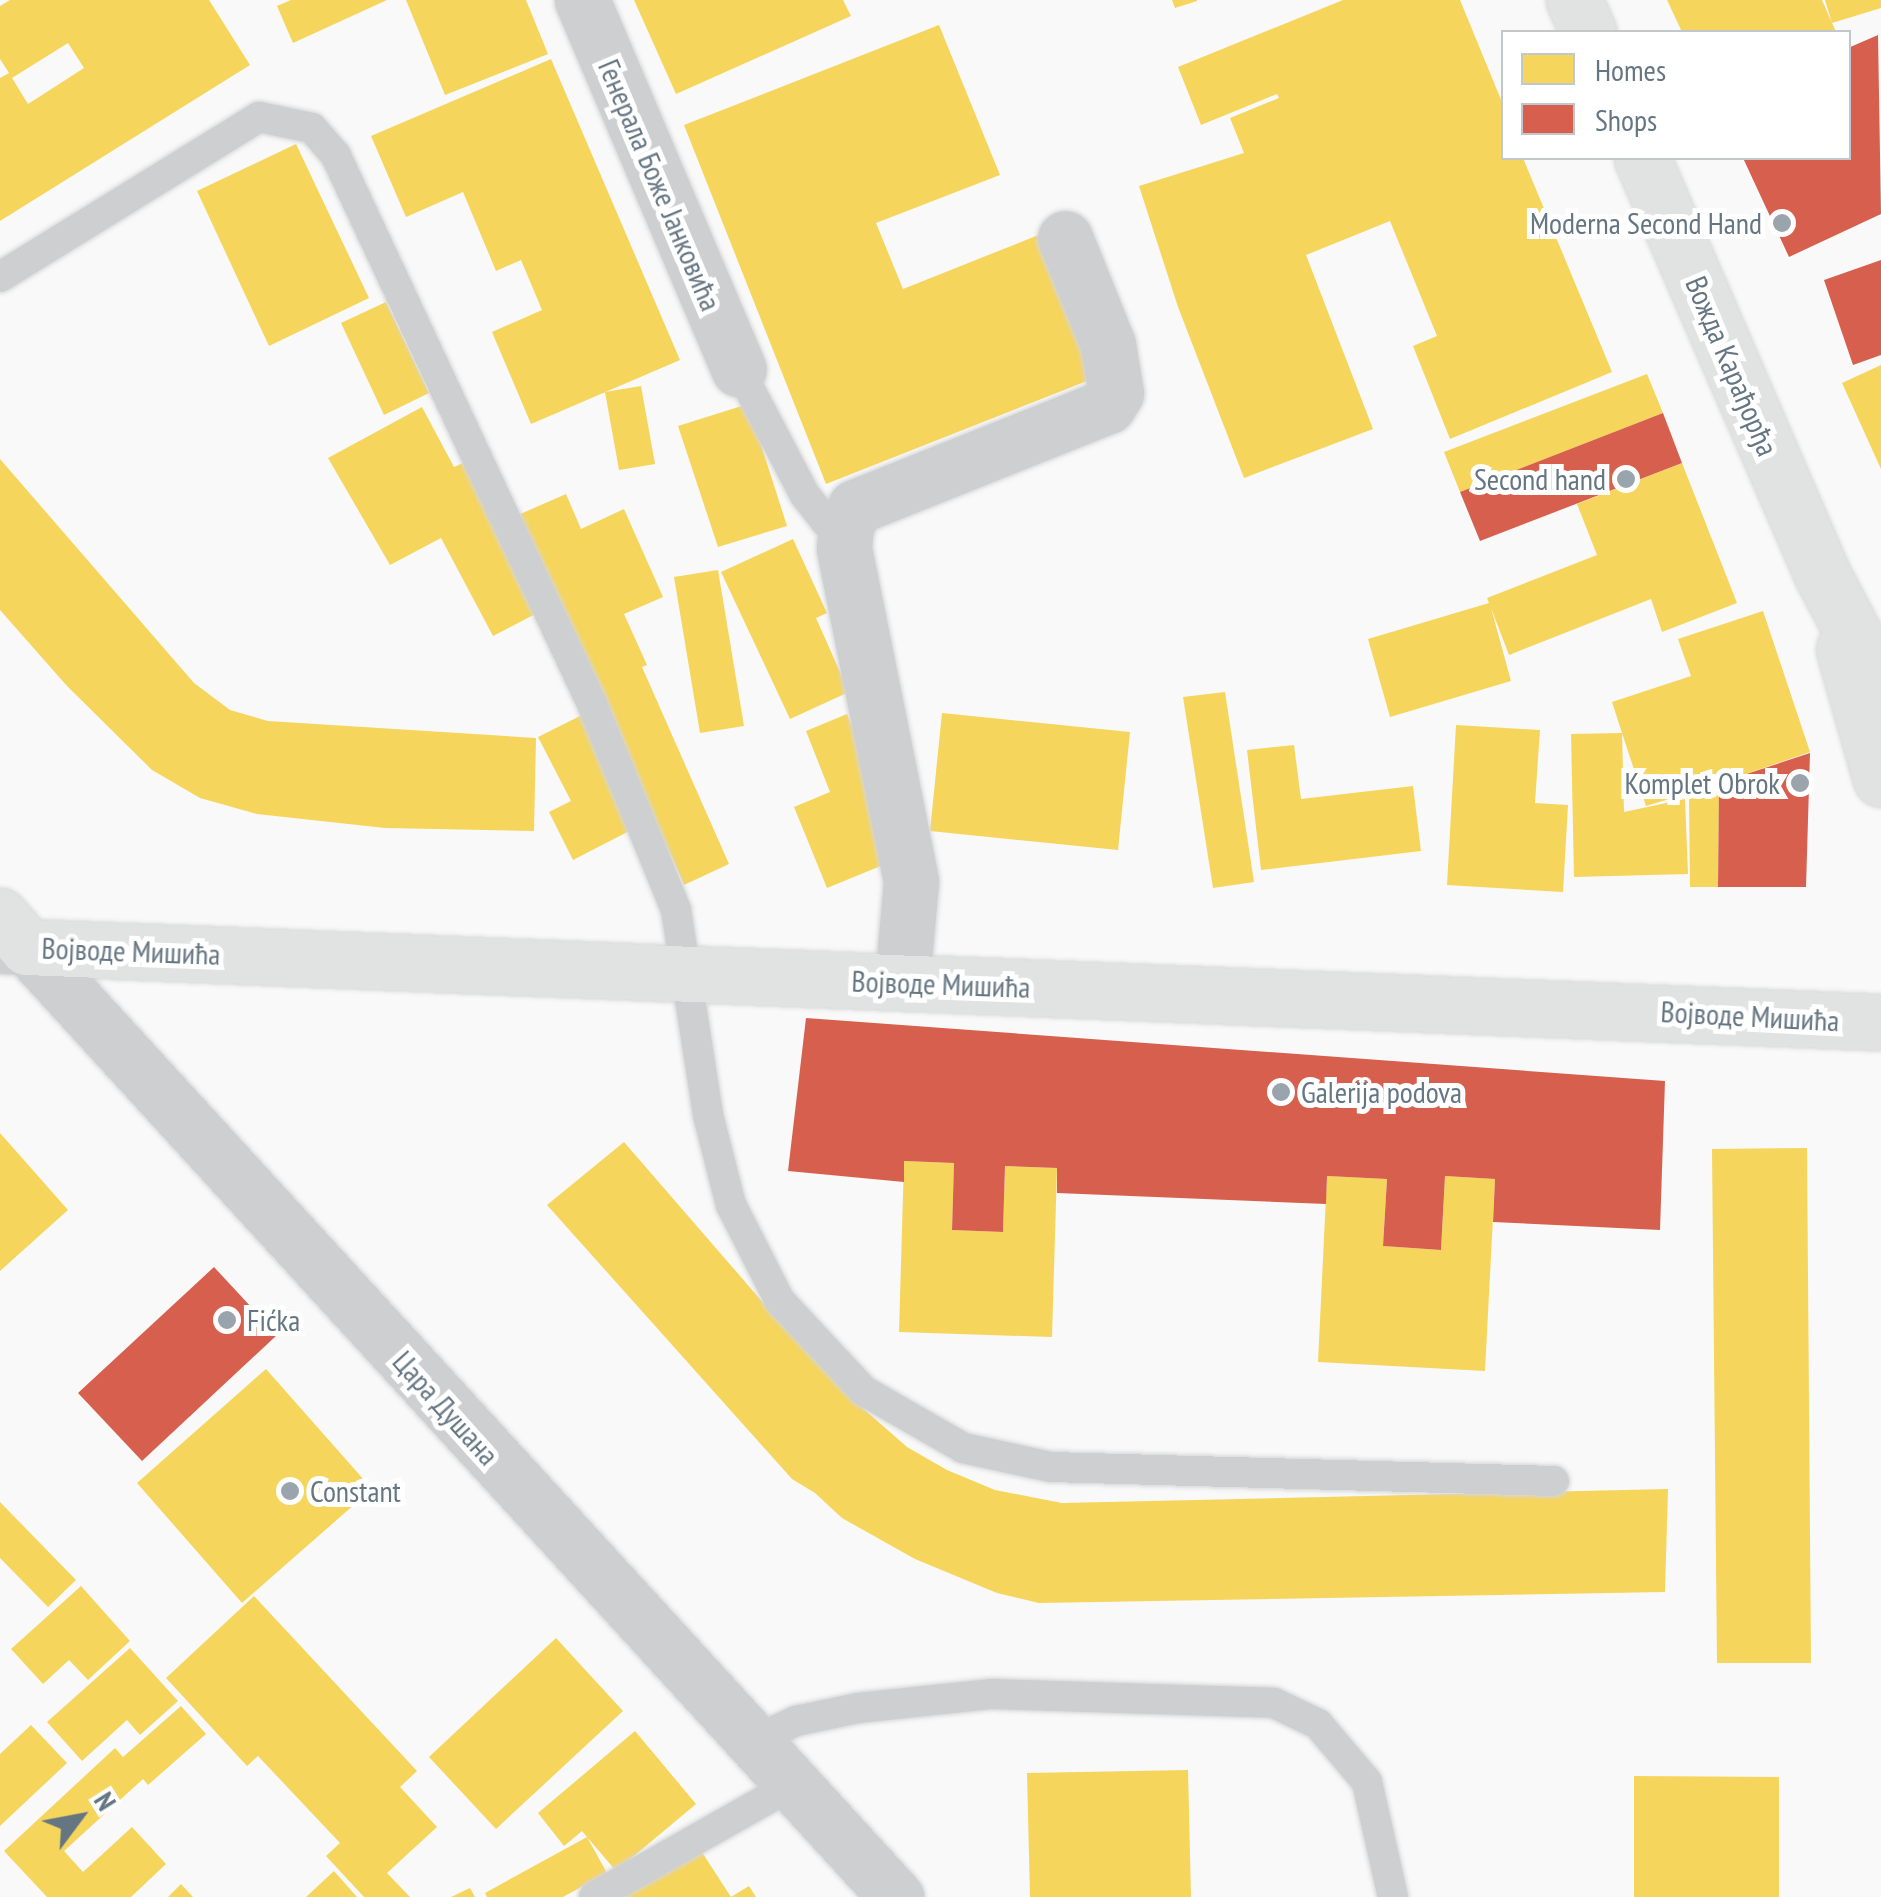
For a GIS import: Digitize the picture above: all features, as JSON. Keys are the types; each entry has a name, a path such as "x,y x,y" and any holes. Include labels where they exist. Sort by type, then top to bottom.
{"street":[{"name":"Генерала Боже Јанковића","path":"582,0 739,369"},
{"path":"1574,0 1587,30"},
{"name":"Вожда Карађорђа","path":"1643,160 1822,574 1881,687"},
{"path":"902,982 911,881 844,548 846,525 855,507 1108,406 1116,393 1108,345 1066,238"},
{"name":"Вожда Карађорђа","path":"1822,574 1881,778"},
{"name":"Војводе Мишића","path":"9,936 686,974 1881,1022"},
{"name":"Цара Душана","path":"9,936 896,1897"}],"lane":[{"path":"0,277 258,117 312,128 336,156 592,704 676,910 708,1116 732,1205 780,1301 864,1390 964,1448 1050,1467 1554,1481"},
{"path":"739,369 804,495 826,522 846,525"},
{"path":"750,1742 796,1720 992,1694 1274,1703 1318,1724 1367,1782 1392,1897"},
{"path":"594,1897 792,1785"}],"building: Homes":[{"path":"10,0 209,0 250,65 0,221 0,78 9,73 0,59 0,6","holes":["68,43 84,68 28,104 12,78"]},
{"path":"291,0 387,0 293,43 277,6"},
{"path":"406,0 526,0 548,54 445,95"},
{"path":"634,0 843,0 851,16 676,94"},
{"path":"1172,0 1197,0 1197,1 1175,8"},
{"path":"1343,0 1460,0 1501,100 1501,160 1524,160 1612,372 1450,439 1413,346 1437,336 1390,221 1306,255 1373,429 1244,478 1178,307 1139,186 1244,153 1230,118 1279,98 1277,94 1201,125 1178,67"},
{"path":"1667,0 1822,0 1835,30 1681,30"},
{"path":"1825,0 1881,0 1881,8 1832,23"},
{"path":"939,25 1000,175 876,223 903,289 1041,234 1097,377 826,484 684,125"},
{"path":"551,59 680,360 531,424 492,332 542,310 521,260 496,271 463,192 406,217 371,136"},
{"path":"296,144 369,298 269,346 197,191"},
{"path":"386,302 429,393 384,415 341,323"},
{"path":"1881,365 1881,469 1842,383"},
{"path":"1647,374 1663,413 1460,492 1444,452"},
{"path":"641,386 655,464 619,470 605,392"},
{"path":"748,404 787,526 718,547 678,426"},
{"path":"422,407 454,467 463,463 541,611 493,636 441,538 390,565 328,458"},
{"path":"0,459 194,683 230,710 268,721 536,738 534,831 385,828 257,814 200,798 152,770 67,686 0,610"},
{"path":"1682,463 1737,603 1662,632 1651,599 1509,655 1491,608 1511,681 1390,717 1368,639 1489,603 1487,598 1597,555 1577,504"},
{"path":"566,494 581,529 624,509 663,597 624,614 647,665 642,667 729,864 684,885 518,515"},
{"path":"793,539 827,613 816,618 849,692 790,719 721,572"},
{"path":"718,570 744,726 700,733 674,577"},
{"path":"1763,611 1810,752 1719,783 1718,887 1690,887 1689,793 1646,806 1612,702 1691,676 1678,639"},
{"path":"1225,692 1254,882 1213,888 1183,697"},
{"path":"942,713 1130,732 1118,850 930,831"},
{"path":"584,714 641,825 573,860 549,812 571,801 538,737"},
{"path":"847,714 905,856 827,888 794,807 830,792 806,731"},
{"path":"1456,725 1540,730 1535,803 1568,805 1563,892 1447,885"},
{"path":"1622,733 1624,812 1685,799 1688,874 1574,877 1571,734"},
{"path":"1294,745 1301,799 1413,786 1421,851 1261,870 1247,750"},
{"path":"0,1133 68,1210 0,1271"},
{"path":"624,1142 779,1321 858,1404 907,1447 947,1470 995,1490 1062,1503 1668,1489 1665,1592 1039,1603 997,1593 915,1559 842,1518 815,1493 792,1479 547,1205"},
{"path":"1807,1148 1811,1663 1717,1663 1712,1149"},
{"path":"904,1161 954,1163 952,1230 1003,1232 1005,1166 1057,1168 1052,1337 899,1332"},
{"path":"1327,1176 1387,1179 1383,1246 1441,1250 1445,1176 1495,1179 1485,1371 1318,1362"},
{"path":"266,1369 372,1489 242,1603 137,1483"},
{"path":"0,1502 76,1580 48,1607 0,1558"},
{"path":"81,1586 130,1641 88,1680 69,1660 43,1684 11,1649"},
{"path":"254,1596 417,1771 400,1787 437,1827 387,1873 410,1897 364,1897 326,1856 340,1843 258,1756 247,1766 166,1678"},
{"path":"556,1638 623,1711 496,1829 429,1757"},
{"path":"130,1648 178,1701 140,1735 127,1720 82,1761 47,1722"},
{"path":"181,1706 206,1734 148,1785 143,1779 64,1851 83,1872 132,1827 166,1864 131,1897 47,1897 4,1851 115,1748 123,1757"},
{"path":"31,1725 67,1763 0,1826 0,1754"},
{"path":"635,1731 696,1804 616,1871 582,1831 564,1846 538,1813"},
{"path":"1188,1770 1191,1897 1030,1897 1027,1773"},
{"path":"1634,1776 1779,1777 1779,1897 1634,1897"},
{"path":"587,1837 607,1873 563,1897 487,1897 485,1893"},
{"path":"698,1846 731,1897 627,1897 625,1893"},
{"path":"334,1871 357,1897 306,1897"},
{"path":"181,1884 193,1897 168,1897"},
{"path":"749,1886 756,1897 731,1897"},
{"path":"470,1888 475,1897 451,1897"}],"building: Shops":[{"path":"1878,35 1881,214 1789,257 1744,160 1851,160 1851,47"},
{"path":"1881,260 1881,355 1853,365 1824,280"},
{"path":"1663,413 1682,463 1480,541 1460,492"},
{"path":"1810,753 1806,887 1718,887 1719,783"},
{"path":"806,1018 1665,1081 1660,1230 1493,1222 1495,1179 1445,1176 1441,1250 1383,1246 1387,1179 1327,1176 1326,1204 1057,1193 1057,1168 1005,1166 1003,1232 952,1230 954,1163 904,1161 904,1182 788,1171"},
{"path":"214,1267 277,1335 142,1461 78,1393"}],"place":[{"name":"Moderna Second Hand","path":"1782,223"},
{"name":"Second hand","path":"1626,479"},
{"name":"Komplet Obrok","path":"1800,783"},
{"name":"Galerija podova","path":"1281,1092"},
{"name":"Fićka","path":"227,1320"},
{"name":"Constant","path":"290,1491"}]}
